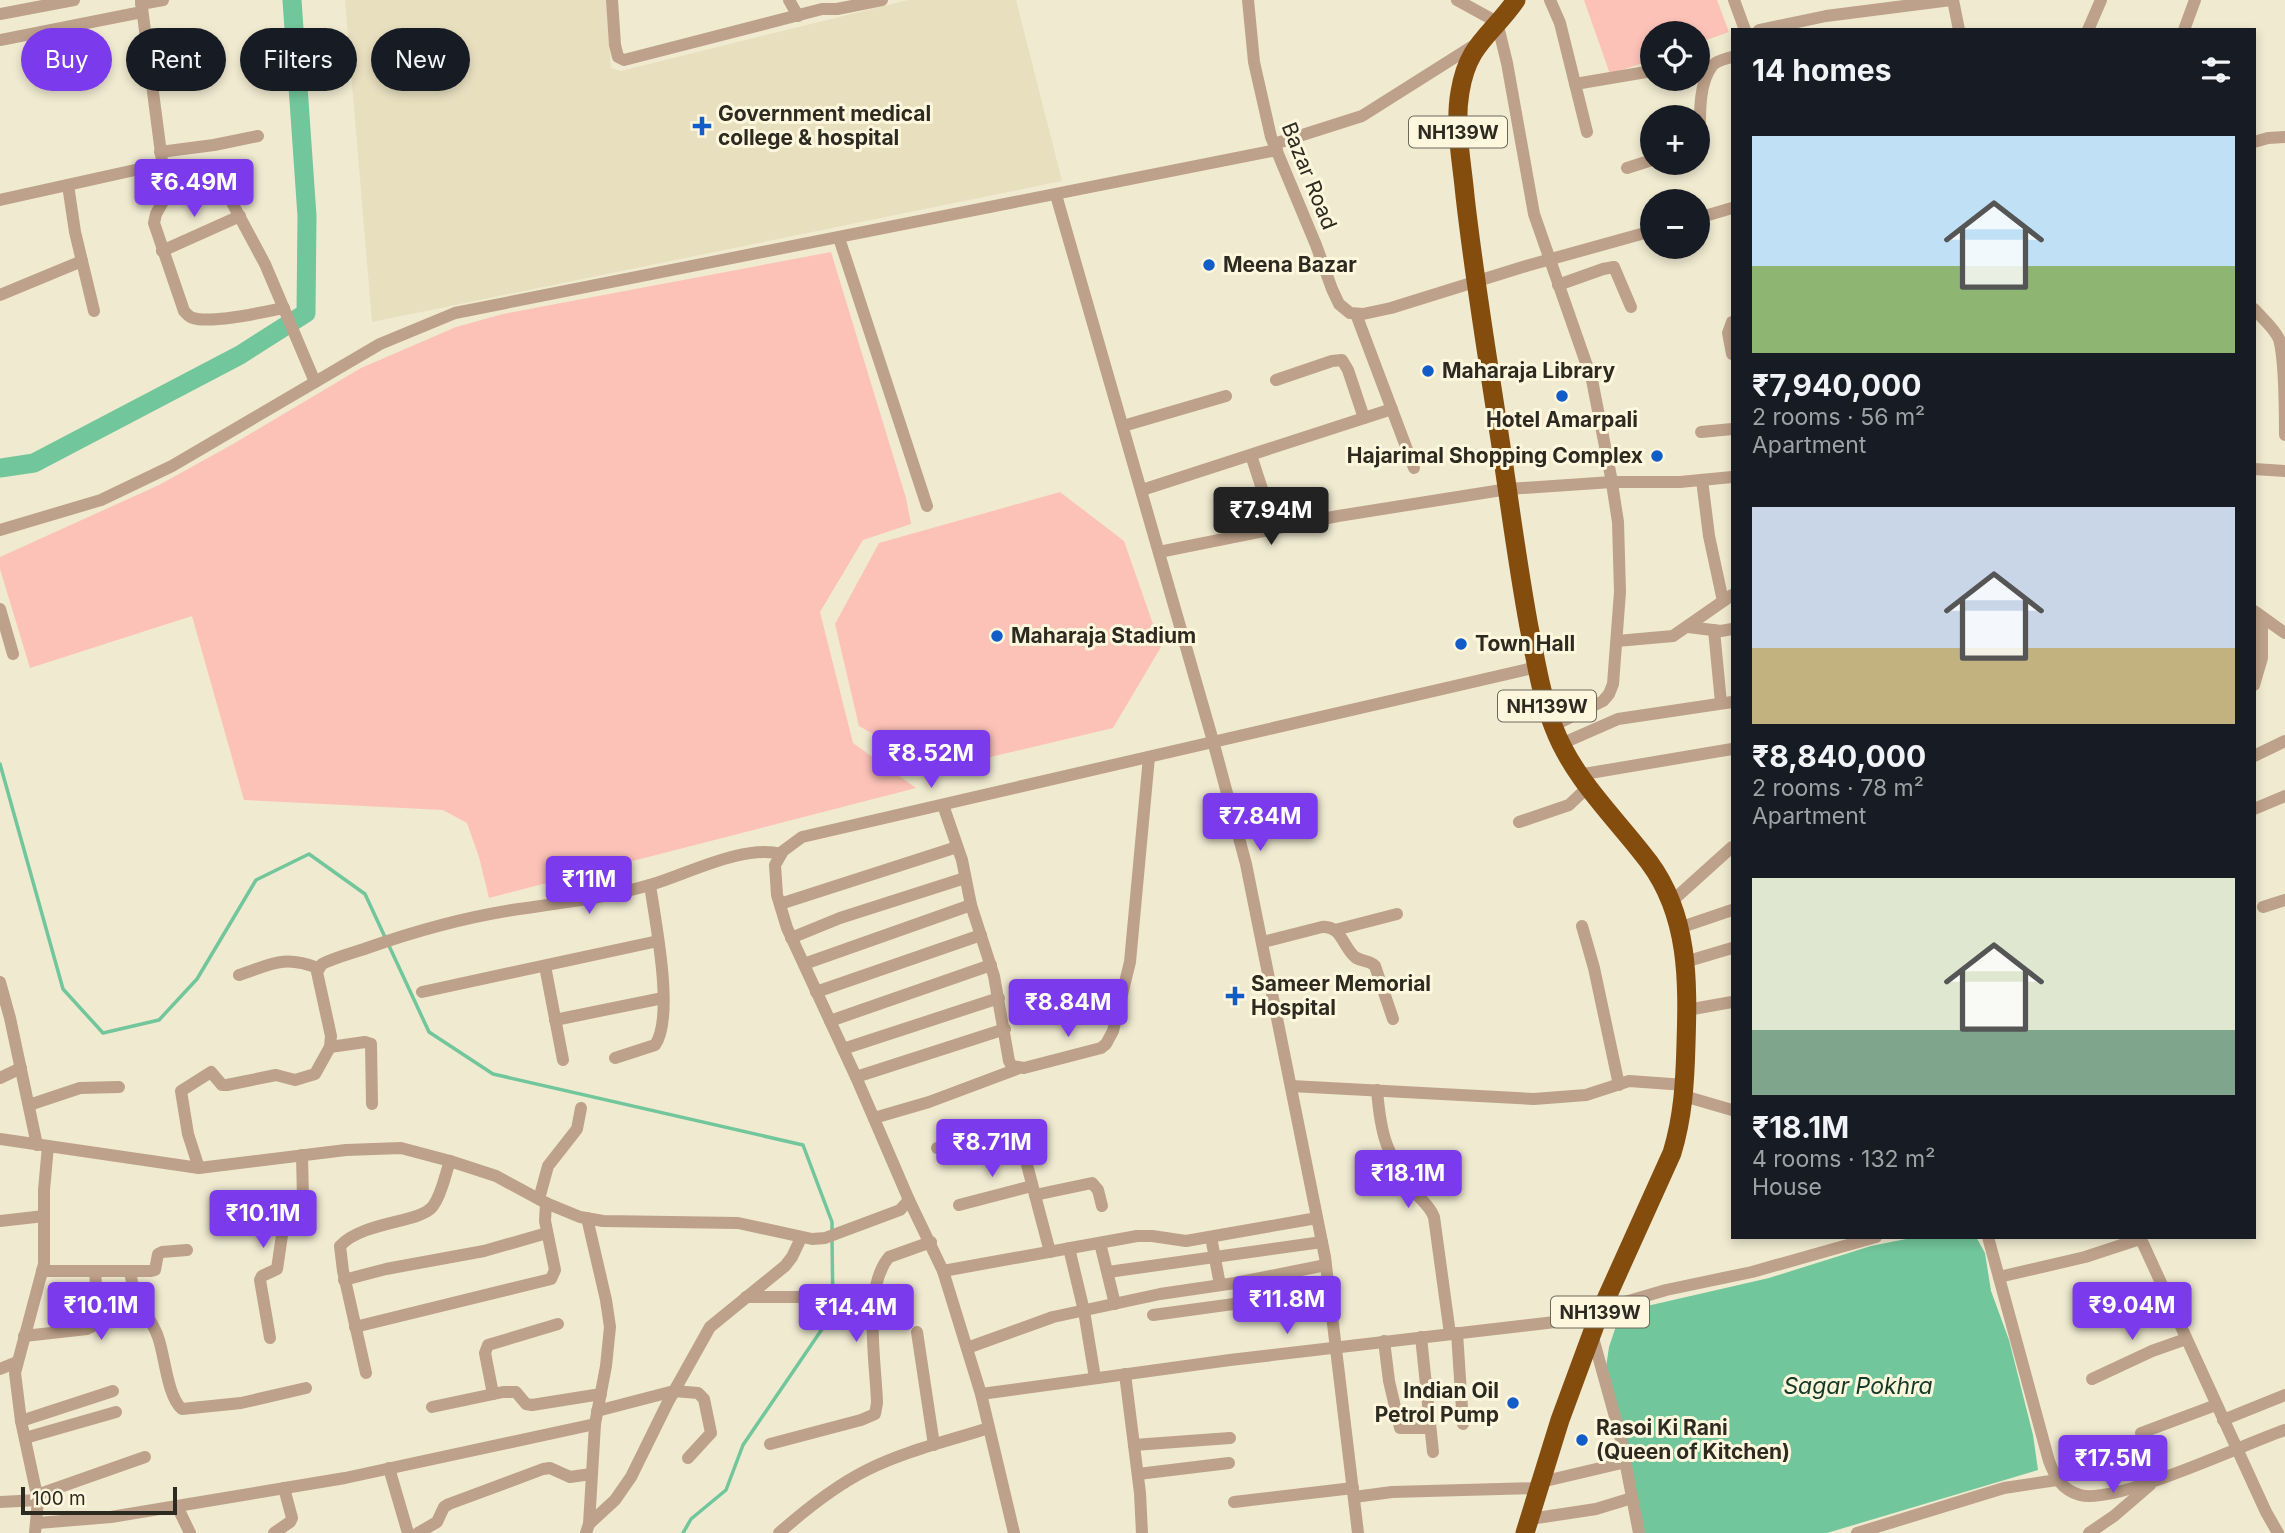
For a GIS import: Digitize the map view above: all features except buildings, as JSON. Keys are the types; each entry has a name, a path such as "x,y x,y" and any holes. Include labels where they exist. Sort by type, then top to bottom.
{"highway":[{"name":"NH139W","path":"1516,0 1482,40 1466,67 1460,95 1458,129 1474,281 1522,585 1537,667 1557,735 1583,781 1650,864 1671,902 1685,962 1687,1010 1685,1091 1679,1131 1672,1153 1597,1320 1560,1420 1527,1526"}],"street":[{"path":"0,14 74,0"},
{"path":"0,40 163,0"},
{"path":"612,0 615,45 618,57 624,60 798,16 826,5 837,9 882,0"},
{"path":"789,0 798,16"},
{"name":"Bazar Road","path":"1248,0 1258,84 1275,147 1335,297 1350,313 1356,314"},
{"path":"1457,0 1497,22 1534,214 1591,380 1618,522 1620,593 1613,684 1609,694 1557,735"},
{"path":"1550,0 1560,23 1587,132"},
{"path":"1734,0 1744,28"},
{"path":"1769,28 1826,16 1952,0 1959,28"},
{"path":"2089,28 2101,0"},
{"path":"2185,28 2195,0"},
{"path":"142,5 166,184 170,189 179,191 222,190 229,197 265,264 315,382"},
{"path":"0,530 101,500 172,466 380,344 455,313 1056,195 1275,147 1362,116 1482,40"},
{"path":"1710,64 1731,57"},
{"path":"1702,105 1703,91 1714,64"},
{"path":"1575,85 1640,73"},
{"path":"0,200 258,135"},
{"path":"2256,141 2285,137"},
{"path":"1627,168 1640,164"},
{"path":"68,185 94,311"},
{"path":"170,189 154,223 184,311 190,317 203,319 285,312"},
{"path":"1056,195 1124,426 1246,864 1326,1265 1358,1533"},
{"path":"1710,214 1731,208"},
{"path":"162,251 240,216"},
{"path":"1415,468 1356,314 1391,308 1474,281 1640,234"},
{"path":"839,238 927,506"},
{"path":"0,295 82,261"},
{"path":"1558,285 1614,267 1631,307"},
{"path":"2256,311 2280,342 2285,435"},
{"path":"1731,325 1728,333 1731,349"},
{"path":"1276,380 1337,359 1342,360 1364,418"},
{"path":"1124,426 1226,397"},
{"path":"1142,490 1392,409"},
{"path":"1701,432 1731,429"},
{"path":"1251,455 1275,529"},
{"path":"2256,469 2285,471"},
{"path":"1159,552 1338,516 1508,489 1731,477"},
{"path":"1617,641 1666,638 1688,627 1728,598 1709,536 1702,480"},
{"path":"0,610 13,654"},
{"path":"2258,614 2285,633"},
{"path":"2256,678 2262,658 2258,614"},
{"path":"1688,627 1731,629"},
{"path":"1557,735 1618,719 1727,703 1714,630"},
{"path":"1014,1533 981,1394 943,1271 791,938 779,904 775,865 781,854 802,836 1537,667"},
{"path":"2256,755 2285,741"},
{"path":"1519,822 1569,805 1583,781 1731,749"},
{"path":"874,1118 929,1102 1017,1069 1101,1048 1106,1044 1112,1031 1130,962 1149,757"},
{"path":"2256,808 2285,796"},
{"path":"943,805 991,965 1009,1062 1017,1069"},
{"path":"779,904 957,847"},
{"path":"1671,902 1731,848"},
{"path":"318,968 327,962 380,943 460,919 594,898 650,885 759,851 768,850 781,854"},
{"path":"791,938 840,918 965,878"},
{"path":"615,1058 655,1045 660,1031 663,998 650,885"},
{"path":"2263,907 2285,900"},
{"path":"803,964 971,905"},
{"path":"1679,928 1731,911"},
{"path":"1335,930 1397,914"},
{"path":"1582,926 1594,968 1619,1085"},
{"path":"1263,942 1322,927 1335,930 1359,960 1372,962 1393,1019"},
{"path":"816,992 981,935"},
{"path":"422,992 658,941"},
{"path":"1685,962 1731,948"},
{"path":"239,975 286,960 299,961 318,968"},
{"path":"830,1021 991,965"},
{"path":"545,966 563,1060"},
{"path":"199,1168 188,1134 181,1091 211,1072 222,1084 227,1085 276,1075 295,1080 311,1077 320,1068 330,1047 331,1036 318,968"},
{"path":"1,989 29,1105 42,1146 43,1271 15,1373 20,1421 38,1498 37,1528 390,1468 596,1418 674,1391 691,1391 701,1395 711,1427 708,1438 688,1458"},
{"path":"555,1020 663,998"},
{"path":"843,1049 999,998"},
{"path":"1687,1010 1731,1002"},
{"path":"856,1077 1005,1029"},
{"path":"330,1047 365,1042 372,1044 372,1104"},
{"path":"0,1078 22,1068"},
{"path":"1291,1086 1534,1100 1586,1094 1637,1081 1685,1091 1731,1110"},
{"path":"29,1105 80,1088 119,1087"},
{"path":"1377,1090 1379,1119 1388,1152 1416,1194 1432,1209 1454,1334 1463,1424"},
{"path":"355,1327 551,1279 555,1270 543,1201 548,1166 577,1129 581,1108"},
{"path":"937,1148 1002,1132 1006,1134 1012,1147 1024,1155 1051,1252"},
{"path":"0,1139 199,1168 346,1150 401,1148 496,1176 543,1201 587,1218 603,1221 738,1223 801,1238 825,1238 901,1210 909,1200"},
{"path":"270,1338 260,1280 262,1276 277,1269 285,1214 303,1199 302,1155"},
{"path":"366,1373 344,1280 340,1246 361,1231 427,1212 435,1204 450,1161"},
{"path":"959,1205 1034,1190 1092,1183 1098,1190 1102,1206"},
{"path":"0,1221 44,1216"},
{"path":"587,1218 610,1327 609,1348 596,1418 588,1529"},
{"path":"943,1271 1144,1236 1186,1241 1317,1218"},
{"path":"344,1280 386,1269 484,1251 547,1233"},
{"path":"1212,1237 1220,1285"},
{"path":"588,1529 615,1500 631,1476 710,1327 785,1266 801,1238"},
{"path":"981,1394 1384,1341 1597,1320 1666,1290 1752,1272 1869,1239"},
{"path":"1988,1239 2049,1461 2057,1480 2074,1493 2091,1496 2128,1489 2285,1430"},
{"path":"1998,1277 2085,1257 2137,1239"},
{"path":"2140,1239 2266,1513 2278,1533"},
{"path":"770,1444 875,1414 877,1394 872,1324 879,1275 889,1257 931,1242"},
{"path":"1108,1272 1216,1259 1322,1242"},
{"path":"1100,1243 1115,1304"},
{"path":"1069,1248 1084,1311 1095,1378"},
{"path":"43,1271 155,1270 157,1259 162,1252 187,1250"},
{"path":"967,1348 1053,1318 1160,1294 1326,1265"},
{"path":"24,1336 87,1329 97,1324 95,1272"},
{"path":"130,1272 135,1294 156,1330 173,1393 183,1409 241,1403 306,1388"},
{"path":"1153,1315 1329,1291"},
{"path":"746,1297 818,1297"},
{"path":"1597,1320 1639,1533"},
{"path":"493,1394 485,1353 488,1345 558,1324"},
{"path":"917,1332 934,1445"},
{"path":"1421,1337 1433,1452"},
{"path":"2092,1379 2152,1351 2186,1339"},
{"path":"1384,1341 1389,1381 1400,1428 1430,1428"},
{"path":"0,1369 17,1362"},
{"path":"1125,1374 1138,1474 1142,1533"},
{"path":"20,1421 113,1391"},
{"path":"432,1407 516,1392 526,1404 531,1405 601,1394"},
{"path":"2223,1420 2285,1395"},
{"path":"2141,1433 2216,1405"},
{"path":"24,1438 116,1412"},
{"path":"779,1533 854,1477 900,1456 989,1428"},
{"path":"1134,1444 1230,1438"},
{"path":"0,1502 38,1498 145,1457"},
{"path":"1234,1502 1353,1492 1540,1485 1626,1462"},
{"path":"1138,1474 1229,1463"},
{"path":"390,1468 408,1533"},
{"path":"418,1533 437,1522 449,1503 543,1469 550,1468 570,1477 591,1474"},
{"path":"1857,1533 2004,1488 2057,1480"},
{"path":"2089,1533 2102,1529 2156,1480"},
{"path":"274,1533 292,1518 284,1488"},
{"path":"1527,1526 1632,1498"},
{"path":"177,1506 190,1533"}],"shaded area":[{"name":"Government medical college & hospital","path":"345,0 606,0 611,68 621,71 908,0 1016,0 1062,181 372,322 353,91 357,91 357,28 347,28"},
{"path":"1584,0 1717,0 1729,32 1710,39 1710,21 1640,21 1640,64 1610,74"},
{"path":"831,252 906,498 911,524 863,540 820,612 853,743 916,788 489,898 467,823 443,810 244,800 192,616 30,668 0,569 0,557 159,485 361,368 456,327 503,314"},
{"name":"Maharaja Stadium","path":"1060,492 1124,541 1161,647 1113,728 935,770 859,726 835,624 879,543"}],"water":[{"name":"Sagar Pokhra","path":"1906,1239 1977,1239 1985,1253 1991,1291 2009,1340 2033,1435 2038,1470 1827,1533 1643,1533 1606,1367 1618,1320 1647,1306 1769,1278 1871,1246"}],"waterway":[{"path":"0,468 34,463 240,355 306,313 307,216 292,0"},
{"path":"0,764 63,989 103,1033 159,1020 197,979 256,880 309,854 365,894 429,1032 493,1074 803,1145 832,1222 832,1230"},
{"path":"683,1533 691,1519 726,1490 743,1445 833,1313 832,1238"}],"place":[{"name":"Government medical college & hospital","path":"702,126"},
{"name":"Meena Bazar","path":"1209,265"},
{"name":"Maharaja Library","path":"1428,371"},
{"name":"Hotel Amarpali","path":"1562,396"},
{"name":"Hajarimal Shopping Complex","path":"1657,456"},
{"name":"Maharaja Stadium","path":"997,636"},
{"name":"Town Hall","path":"1461,644"},
{"name":"Sameer Memorial Hospital","path":"1235,996"},
{"name":"Indian Oil Petrol Pump","path":"1513,1403"},
{"name":"Rasoi Ki Rani (Queen of Kitchen)","path":"1582,1440"}]}
